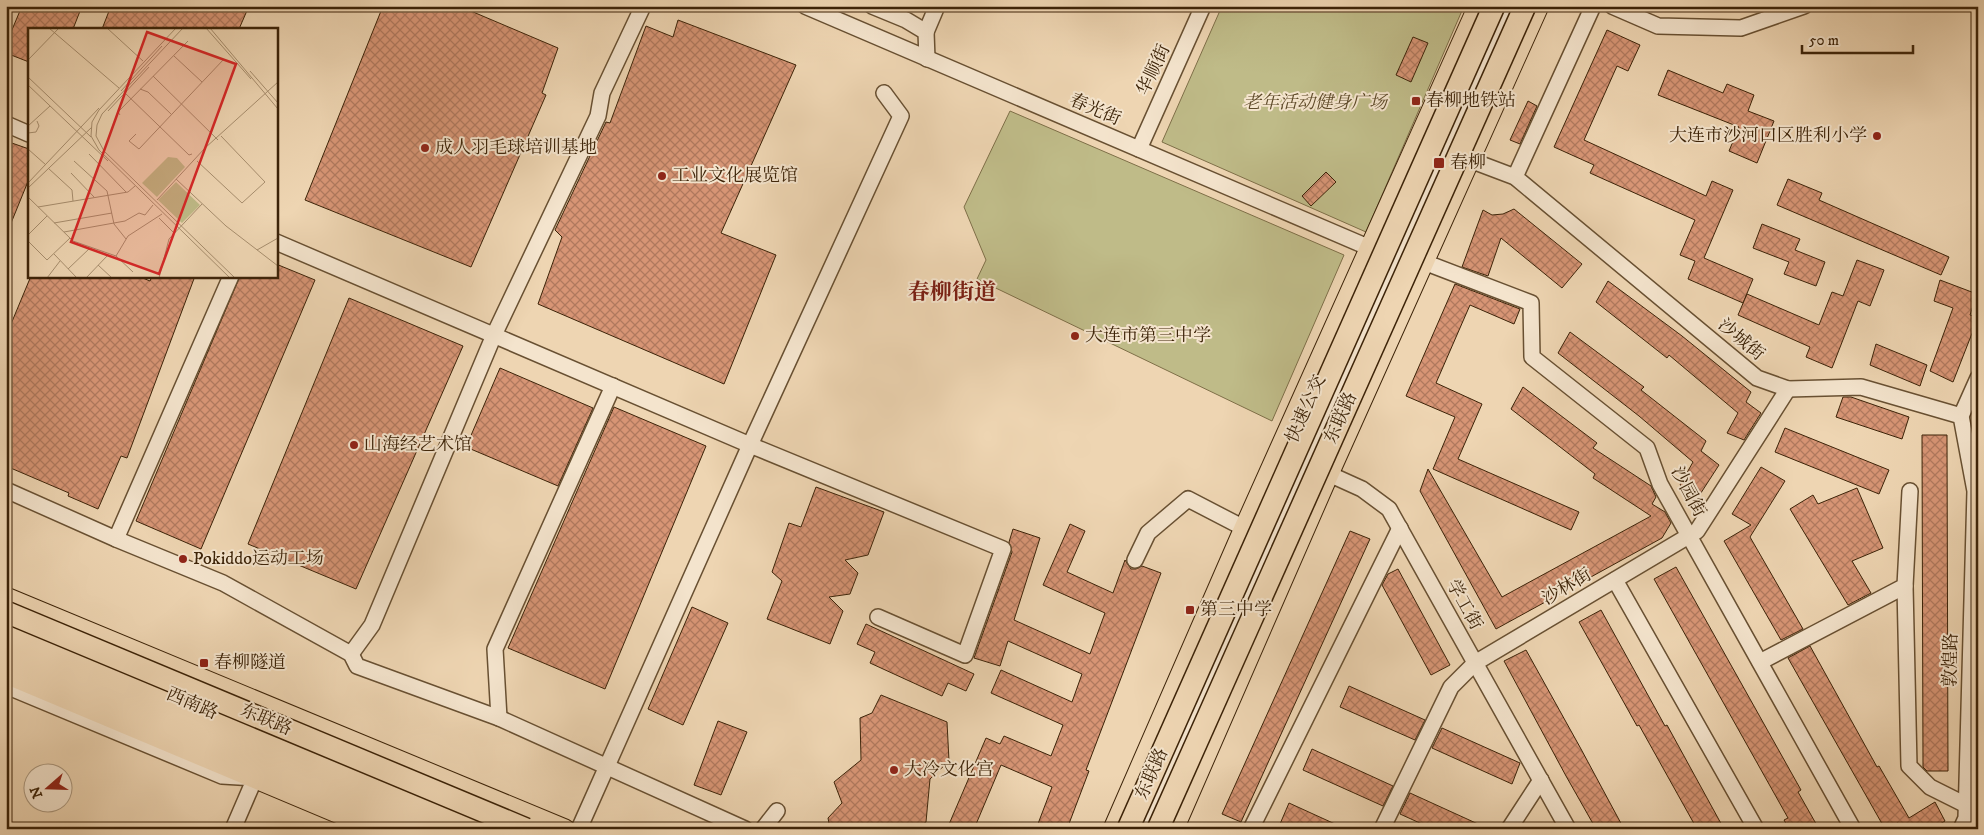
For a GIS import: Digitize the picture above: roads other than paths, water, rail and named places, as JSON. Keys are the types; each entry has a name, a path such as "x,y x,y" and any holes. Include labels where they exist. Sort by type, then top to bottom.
{"highway":[{"name":"东联路","path":"1128,829 1494,6"},
{"name":"东联路","path":"1158,829 1525,6"},
{"name":"东联路","path":"6,612 526,829"},
{"path":"6,657 413,829"}],"main road":[{"path":"1113,829 1244,528 1478,6"},
{"path":"1174,829 1329,474 1539,6"},
{"path":"6,597 565,829"},
{"name":"西南路","path":"6,626 489,829"},
{"name":"西南路","path":"6,642 451,829"},
{"path":"6,674 375,829"},
{"path":"322,728 356,773"}],"street":[{"path":"351,654 372,625 494,336 598,116 602,94 644,6"},
{"name":"春光街","path":"805,6 1370,248"},
{"path":"872,6 906,20 926,32"},
{"path":"928,58 926,32 937,6"},
{"name":"华顺街","path":"1139,149 1203,6"},
{"name":"快速公交","path":"1151,829 1306,463 1506,6"},
{"name":"快速公交","path":"1143,829 1512,6"},
{"path":"1515,177 1593,6"},
{"path":"1612,6 1658,26 1741,28 1804,6"},
{"path":"579,829 750,445 901,116 884,93"},
{"path":"6,124 28,134"},
{"name":"沙城街","path":"1470,160 1515,177 1757,378 1788,389 1861,387 1961,416"},
{"path":"278,243 750,445 1003,548 965,655 878,617"},
{"name":"沙园街","path":"1424,262 1531,303 1532,357 1647,448 1660,484 1853,829"},
{"path":"116,539 231,278"},
{"path":"1976,492 1961,416 1978,378"},
{"path":"499,718 494,649 613,386"},
{"name":"沙林街","path":"1382,829 1451,687 1475,664 1697,531 1788,389"},
{"name":"学工街","path":"1280,449 1362,489 1389,509 1568,829"},
{"path":"6,490 116,539 223,583 351,654 357,666 499,718 745,829"},
{"path":"1910,491 1905,586 1909,766 1930,787 1966,805"},
{"name":"敦煌路","path":"1962,829 1966,818 1974,657 1976,492"},
{"path":"1135,560 1148,533 1188,499 1244,528"},
{"path":"1251,829 1400,528"},
{"path":"1615,580 1756,829"},
{"path":"1760,662 1905,586"},
{"path":"6,686 222,776 255,778 233,829"},
{"path":"1509,829 1541,780"},
{"path":"764,829 777,811"}],"place":[{"name":"春柳地铁站","path":"1416,101"},
{"name":"大连市沙河口区胜利小学","path":"1877,136"},
{"name":"成人羽毛球培训基地","path":"425,148"},
{"name":"春柳","path":"1439,163"},
{"name":"工业文化展览馆","path":"662,176"},
{"name":"大连市第三中学","path":"1075,336"},
{"name":"山海经艺术馆","path":"354,445"},
{"name":"Pokiddo运动工场","path":"183,559"},
{"name":"第三中学","path":"1190,610"},
{"name":"春柳隧道","path":"204,663"},
{"name":"大冷文化宫","path":"894,770"}],"district":[{"name":"春柳街道","path":"952,292"}],"park label":[{"name":"老年活动健身广场","path":"1315,103"}]}
